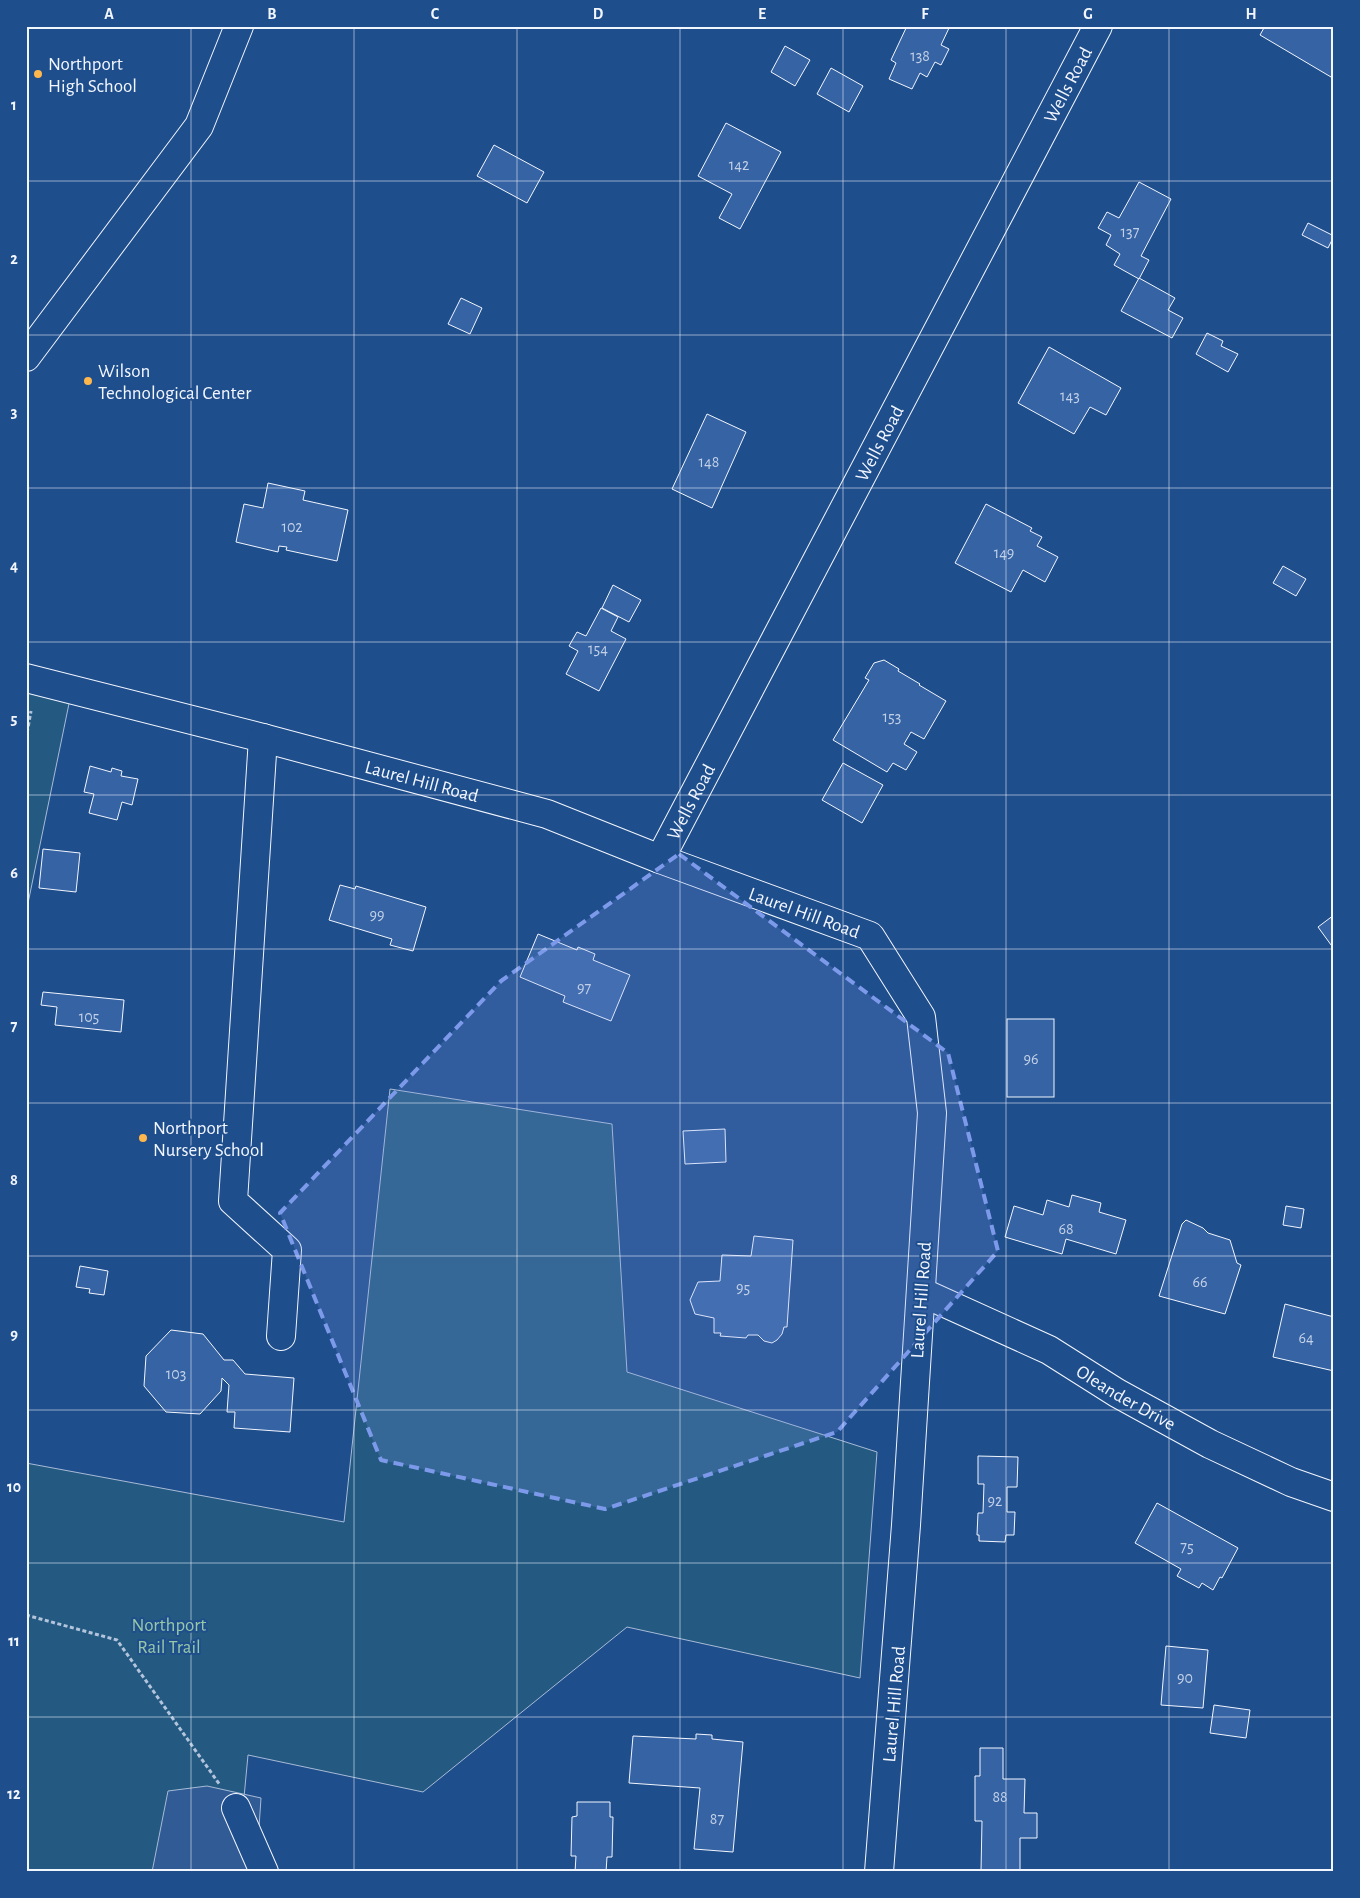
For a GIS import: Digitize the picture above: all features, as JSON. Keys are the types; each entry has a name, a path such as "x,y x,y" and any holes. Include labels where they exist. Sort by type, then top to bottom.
{"street":[{"path":"26,357 198,126 239,26"},
{"name":"Wells Road","path":"660,859 1098,26"},
{"name":"Laurel Hill Road","path":"26,678 263,738 548,814 660,859 870,936 921,1017 932,1113 900,1613 879,1872"},
{"path":"263,738 233,1202 287,1250 281,1336"},
{"name":"Oleander Drive","path":"921,1292 1049,1350 1117,1393 1210,1444 1291,1482 1334,1497"},
{"path":"236,1808 264,1872"}],"path":[{"path":"26,1615 117,1640 236,1808"}],"highlighted area":[{"path":"679,854 948,1053 998,1251 837,1432 605,1509 381,1460 280,1213 501,981"}],"green space":[{"path":"26,676 72,689 26,913"},
{"name":"Northport Rail Trail","path":"390,1089 612,1124 627,1372 877,1452 860,1678 627,1627 423,1792 248,1755 237,1872 26,1872 26,1463 344,1522"}],"shaded area":[{"path":"207,1786 261,1798 256,1872 152,1872 168,1791"}],"building":[{"path":"907,26 950,26 941,45 949,49 941,65 935,62 927,77 920,73 912,89 889,79 896,63 891,60"},
{"path":"1265,26 1334,26 1334,73 1331,77 1260,35"},
{"path":"785,46 810,60 795,86 771,72"},
{"path":"831,68 863,86 849,112 817,94"},
{"path":"726,123 781,152 740,229 719,218 732,194 698,176"},
{"path":"494,145 544,172 527,203 477,176"},
{"path":"1139,182 1171,199 1141,256 1149,260 1139,279 1114,265 1120,254 1106,245 1111,235 1098,228 1107,212 1119,218"},
{"path":"1308,223 1334,236 1328,248 1302,235"},
{"path":"1139,278 1175,298 1168,310 1183,318 1172,338 1121,311"},
{"path":"461,298 482,308 470,334 448,324"},
{"path":"1207,333 1223,341 1221,346 1238,354 1228,372 1196,354"},
{"path":"1049,347 1121,388 1106,415 1090,407 1074,434 1018,403"},
{"path":"707,414 746,432 712,508 672,489"},
{"path":"268,483 305,491 303,500 348,510 337,561 286,550 287,547 279,546 278,552 236,542 244,504 263,508"},
{"path":"986,504 1032,528 1030,531 1042,537 1037,546 1058,557 1045,582 1023,570 1011,592 955,563"},
{"path":"1283,566 1306,579 1296,596 1273,583"},
{"path":"613,585 641,600 629,622 602,608"},
{"path":"601,608 618,617 611,631 626,639 599,691 566,674 578,651 569,646 577,632 586,636"},
{"path":"884,660 919,685 946,701 924,739 911,732 904,744 917,752 906,770 893,763 887,772 833,740 869,680 865,678 874,663"},
{"path":"843,763 883,785 862,823 822,800"},
{"path":"90,766 111,772 112,768 122,771 121,776 138,779 132,805 122,802 117,820 89,813 94,794 84,792"},
{"path":"43,849 80,853 76,892 39,888"},
{"path":"340,885 355,889 356,886 426,907 413,951 390,945 392,939 329,920"},
{"path":"1334,915 1334,949 1318,927"},
{"path":"538,934 577,950 578,947 595,954 593,960 630,975 611,1021 563,1002 565,996 520,977"},
{"path":"43,992 124,1000 121,1032 55,1025 57,1007 41,1005"},
{"path":"1007,1019 1054,1019 1054,1097 1007,1097"},
{"path":"725,1129 726,1162 685,1164 683,1131"},
{"path":"1072,1195 1101,1203 1099,1212 1126,1220 1116,1254 1066,1239 1062,1254 1005,1237 1014,1206 1043,1215 1047,1200 1069,1207"},
{"path":"1286,1206 1304,1209 1301,1228 1283,1225"},
{"path":"1186,1220 1203,1228 1208,1233 1230,1240 1237,1263 1241,1265 1225,1314 1159,1296 1182,1224"},
{"path":"754,1236 793,1240 787,1327 784,1327 782,1334 772,1343 764,1341 758,1335 748,1335 746,1338 720,1336 721,1333 714,1333 714,1318 695,1314 690,1300 698,1282 720,1281 722,1255 751,1256"},
{"path":"80,1266 108,1271 104,1295 89,1293 90,1289 76,1287"},
{"path":"1285,1304 1334,1317 1334,1371 1273,1357"},
{"path":"171,1330 203,1334 224,1360 233,1360 245,1374 294,1378 290,1432 234,1428 235,1412 227,1412 229,1385 222,1378 221,1391 200,1414 166,1412 144,1386 146,1356"},
{"path":"978,1456 1018,1457 1017,1487 1007,1487 1007,1512 1015,1512 1014,1535 1006,1535 1005,1542 979,1541 979,1535 977,1535 978,1513 983,1513 984,1484 978,1484"},
{"path":"1157,1503 1238,1548 1222,1578 1220,1577 1213,1590 1202,1583 1199,1588 1177,1576 1181,1569 1135,1543"},
{"path":"1166,1646 1208,1650 1203,1708 1161,1705"},
{"path":"1214,1705 1250,1710 1246,1738 1210,1733"},
{"path":"696,1734 712,1735 712,1739 743,1742 733,1852 694,1849 700,1788 629,1783 633,1736 696,1739"},
{"path":"980,1748 1003,1748 1003,1779 1025,1779 1024,1813 1037,1813 1037,1838 1020,1838 1020,1872 981,1871 982,1821 975,1821 975,1776 980,1776"},
{"path":"577,1802 610,1802 610,1817 613,1817 612,1857 607,1857 606,1872 575,1872 576,1856 571,1856 572,1817 577,1816"}],"place":[{"name":"Northport High School","path":"38,74"},
{"name":"Wilson Technological Center","path":"88,381"},
{"name":"Northport Nursery School","path":"143,1138"}]}
